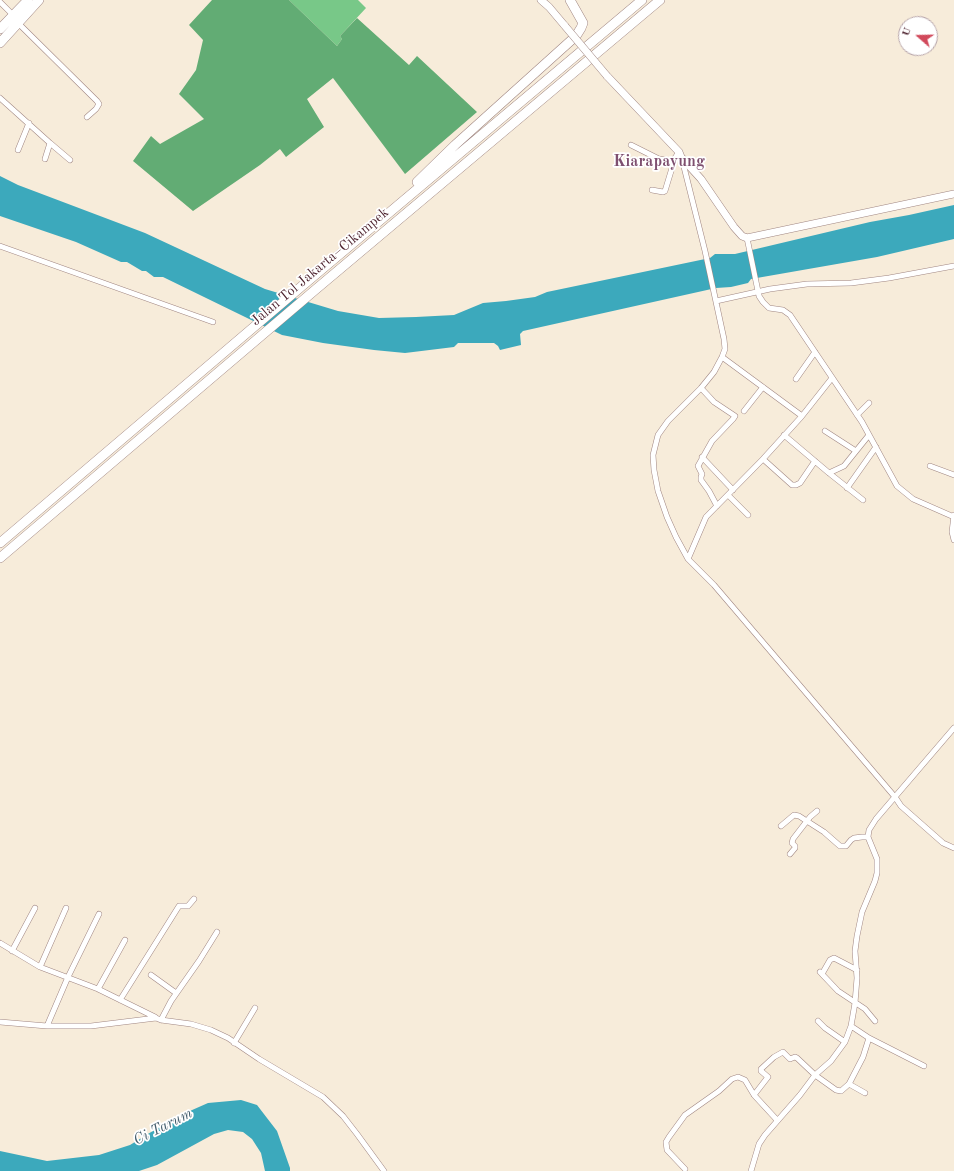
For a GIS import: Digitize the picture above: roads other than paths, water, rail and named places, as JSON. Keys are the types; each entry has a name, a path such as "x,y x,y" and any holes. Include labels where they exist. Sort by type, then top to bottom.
{"highway":[{"path":"0,43 28,0"},
{"path":"0,29 16,19 39,0"},
{"path":"370,228 455,145 576,36 582,28 583,23 570,0"},
{"name":"Jalan Tol Jakarta–Cikampek","path":"0,542 370,228 642,0"},
{"name":"Jalan Tol Jakarta–Cikampek","path":"0,558 260,336 660,0"}],"street":[{"path":"541,0 549,7 607,76 701,179 734,227 742,236 747,238 954,194"},
{"path":"0,2 97,101 99,104 96,109 87,117"},
{"path":"0,98 70,160"},
{"path":"18,150 29,123"},
{"path":"45,159 50,143"},
{"path":"631,145 659,159 673,161"},
{"path":"652,190 665,191 673,161 680,155"},
{"path":"680,155 705,251 725,345 722,357 714,372 701,388 662,428 658,435 653,455 654,470 660,497 676,537 688,559 714,585 895,797 901,806 943,843 954,848"},
{"path":"747,238 757,292 763,302 769,308 783,310 790,315 857,415 897,486 913,499 954,516 952,532 954,540"},
{"path":"0,246 213,322"},
{"path":"716,301 757,292 807,284 851,283 889,278 954,266"},
{"path":"796,379 815,352"},
{"path":"722,357 802,416"},
{"path":"688,559 706,517 763,459 802,416 832,378"},
{"path":"744,411 763,387"},
{"path":"701,388 714,402 735,416 712,441 698,466 698,469 702,474 700,478 717,506"},
{"path":"857,415 869,403"},
{"path":"825,431 856,451"},
{"path":"784,435 863,500"},
{"path":"829,473 844,466 869,435"},
{"path":"847,488 876,447"},
{"path":"702,457 733,490"},
{"path":"763,459 792,485 796,485 800,482 815,461"},
{"path":"930,466 954,475"},
{"path":"728,495 748,515"},
{"path":"751,1171 759,1144 815,1075 831,1061 845,1042 851,1026 855,1003 857,970 855,951 857,936 862,912 875,881 877,866 875,854 868,837 869,830 876,819 954,728"},
{"path":"790,854 795,848 792,843 792,839 816,811"},
{"path":"781,826 794,815 799,816 824,832 843,847 854,838 862,836 868,837"},
{"path":"120,1000 179,906 188,906 194,899"},
{"path":"12,950 35,908"},
{"path":"40,967 66,908"},
{"path":"47,1026 68,977 99,914"},
{"path":"158,1019 199,961 217,932"},
{"path":"98,989 125,940"},
{"path":"0,943 40,967 98,989 158,1019"},
{"path":"857,970 834,958 830,960 821,973 838,991 865,1009 875,1021"},
{"path":"150,975 161,985 176,993"},
{"path":"234,1043 255,1008"},
{"path":"0,1022 47,1026 91,1026 158,1019 191,1024 211,1030 323,1097 343,1116 384,1171"},
{"path":"818,1021 825,1028 845,1042"},
{"path":"851,1026 869,1038 924,1066"},
{"path":"754,1095 768,1077 761,1071 761,1068 781,1052 784,1052 790,1059 795,1056 815,1075 839,1091 849,1084 863,1057 869,1038"},
{"path":"685,1169 667,1150 666,1146 669,1137 685,1115 719,1091 728,1082 738,1077 745,1080 754,1095 777,1120"},
{"path":"849,1084 865,1093"}],"water":[{"path":"0,176 18,185 145,233 265,289 338,311 379,318 454,315 483,303 535,297 547,292 710,258 715,254 735,254 870,222 954,205 954,239 877,257 751,279 748,283 731,287 716,288 523,331 520,334 521,345 500,350 494,343 458,343 454,347 405,353 323,343 282,335 163,277 154,277 146,271 142,271 127,262 121,262 76,242 0,216"},
{"name":"Ci Tarum","path":"241,1100 257,1105 277,1131 290,1171 265,1171 261,1153 252,1139 243,1132 228,1130 214,1134 157,1165 139,1171 0,1171 0,1151 47,1161 99,1155 130,1145 174,1118 208,1103"}],"district":[{"name":"Kiarapayung","path":"659,162"}]}
